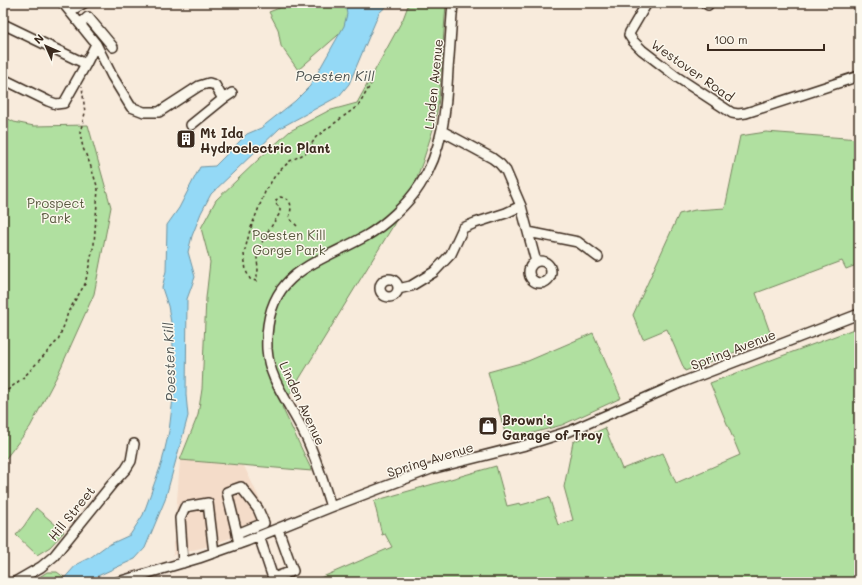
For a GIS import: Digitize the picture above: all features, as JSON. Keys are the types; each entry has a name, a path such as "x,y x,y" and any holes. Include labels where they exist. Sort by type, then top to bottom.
{"street":[{"path":"63,3 80,27 96,44 112,76 131,107 144,112 159,112 199,86 209,83 215,85 223,99"},
{"path":"70,11 84,3"},
{"name":"Linden Avenue","path":"331,507 306,438 272,376 267,348 268,321 278,294 287,282 306,266 367,236 411,198 421,184 432,162 442,131 446,102 453,3"},
{"name":"Westover Road","path":"647,3 630,32 629,35 631,38 642,50 677,77 732,113 746,113 859,76"},
{"path":"80,27 88,17 113,47"},
{"path":"3,24 86,64"},
{"path":"3,79 48,101 56,104 64,103 96,44"},
{"path":"191,125 232,93"},
{"path":"442,131 500,164 511,180 521,206 536,262"},
{"path":"398,289 411,286 434,272 450,254 463,228 506,213 521,206"},
{"path":"528,232 578,242 598,257"},
{"name":"Spring Avenue","path":"122,581 240,544 431,469 526,445 570,431 680,383 859,314"},
{"name":"Hill Street","path":"15,582 24,579 54,556 112,484 126,469 131,461 134,444"},
{"path":"240,544 227,492 241,487 258,509 268,533"},
{"path":"183,563 180,518 185,507 208,503 214,553"},
{"path":"237,534 264,523"},
{"path":"259,536 274,578 293,571 278,528"}],"path":[{"path":"3,394 25,376 58,340 68,312 85,284 94,244 98,189 83,148 80,133 85,113 83,87 79,77"},
{"path":"297,226 289,218 292,208 290,202 286,198 280,197 276,200 276,204 280,208 280,213 265,236 257,258 258,270 256,282 250,279 246,271 244,254 250,230 265,192 276,174 290,161 306,153 316,137 359,105 372,82"}],"shaded area":[{"path":"180,460 244,466 271,523 209,546 173,555"}],"green space":[{"path":"292,3 316,3 317,5 320,3 344,3 351,23 298,70 281,46 278,29 269,12"},
{"name":"Poesten Kill Gorge Park","path":"409,3 446,3 439,99 435,123 416,180 393,226 282,407 312,471 180,460 198,415 202,389 206,298 210,262 201,228 216,200 290,131 328,111 357,103 403,19"},
{"name":"Prospect Park","path":"3,116 14,122 34,126 88,125 111,207 94,294 58,374 30,427 3,462"},
{"path":"766,132 859,139 859,264 846,269 842,261 756,293 772,338 685,371 667,329 643,339 633,315 679,214 695,210 725,208 740,136"},
{"path":"859,327 859,582 311,582 392,547 385,534 382,535 374,501 496,466 507,506 520,503 521,505 549,497 558,525 573,520 564,487 573,442 605,428 622,469 663,453 676,483 740,455 710,383"},
{"path":"593,333 621,398 562,425 507,440 488,372 528,361"},
{"path":"36,508 64,532 50,547 37,555 16,535"},
{"path":"47,572 57,572 65,578 61,582 32,582"}],"water":[{"name":"Poesten Kill","path":"345,3 390,3 379,13 349,84 339,96 280,128 211,194 201,213 192,236 188,252 195,277 187,299 186,395 188,416 165,500 145,548 135,559 91,579 89,582 61,582 77,564 91,557 106,546 130,535 143,515 162,462 169,431 175,382 172,328 168,306 162,288 166,271 167,225 179,208 200,167 215,166 247,134 261,128 295,101 310,86 344,26 347,14"}],"place":[{"name":"Mt Ida Hydroelectric Plant","path":"186,139"},
{"name":"Brown's Garage of Troy","path":"488,426"}]}
